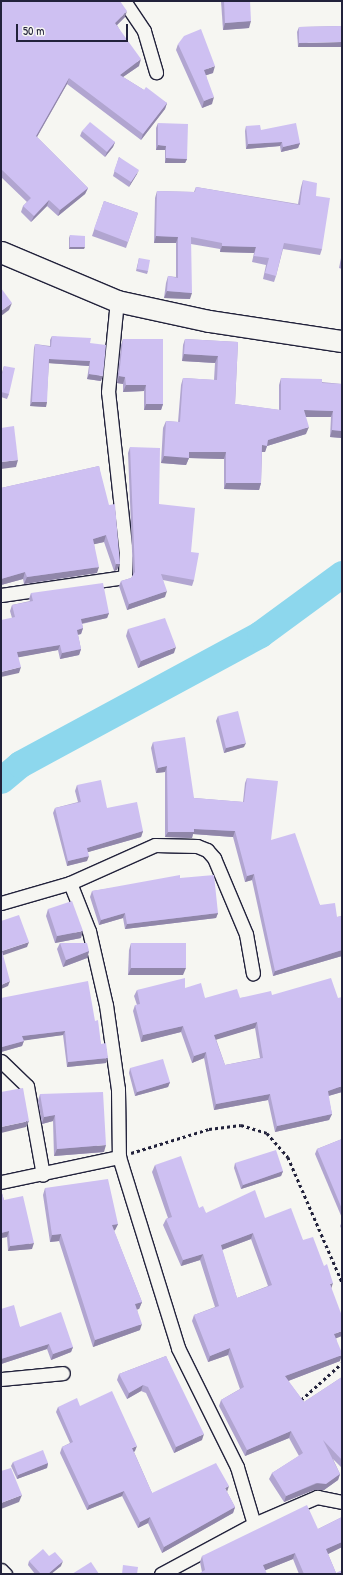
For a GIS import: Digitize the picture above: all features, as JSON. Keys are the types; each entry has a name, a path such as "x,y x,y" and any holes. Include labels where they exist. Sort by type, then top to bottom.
{"main road":[{"path":"1,252 117,301 209,322 342,341"}],"street":[{"path":"124,1 144,31 156,72"},
{"path":"1,595 125,577 126,554 108,392 117,301"},
{"path":"1,903 70,883 155,845 197,846 207,850 246,934 253,973"},
{"path":"70,883 89,931 106,1005 118,1089 119,1157 178,1348 236,1467 254,1524"},
{"path":"1,1061 27,1086 43,1175"},
{"path":"1,1182 43,1175 119,1157"},
{"path":"1,1379 63,1373"},
{"path":"161,1574 254,1524 317,1497 342,1502"},
{"path":"1,1570 5,1574"}],"path":[{"path":"119,1157 209,1129 241,1125 267,1133 288,1157 342,1282"},
{"path":"303,1404 299,1398 342,1363"}],"building":[{"path":"1,1 120,1 127,11 115,23 141,59 120,75 144,90 146,87 167,103 143,134 69,78 36,136 88,188 60,210 49,200 34,216 23,206 31,198 1,169"},
{"path":"224,1 250,1 251,21 225,23"},
{"path":"342,26 342,42 299,43 299,27"},
{"path":"201,29 215,66 204,70 214,97 204,101 178,44 184,36"},
{"path":"90,122 115,142 107,152 82,131"},
{"path":"158,123 188,124 187,159 166,158 166,146 158,145"},
{"path":"296,123 300,143 283,147 282,142 248,144 246,126 260,125 261,130"},
{"path":"119,157 139,170 131,182 114,171"},
{"path":"303,180 317,183 316,196 330,198 322,249 284,243 276,276 265,273 269,258 254,256 256,247 222,246 222,243 191,237 192,293 167,291 168,276 178,278 178,237 156,236 157,191 195,192 196,187 300,205"},
{"path":"104,201 138,213 128,242 94,229"},
{"path":"70,235 85,236 85,247 70,247"},
{"path":"139,258 150,260 148,271 137,269"},
{"path":"1,288 12,303 1,311"},
{"path":"52,336 91,338 90,343 106,345 103,376 89,374 90,361 49,359 47,402 32,402 35,344 51,347"},
{"path":"123,339 163,339 163,404 146,404 146,385 126,385 125,377 119,376"},
{"path":"185,339 238,342 235,404 281,410 281,378 322,379 322,383 342,384 342,431 332,430 333,411 304,410 309,427 268,440 267,446 262,445 261,483 226,483 226,452 189,452 189,458 164,456 166,421 180,422 183,378 217,380 218,356 184,354"},
{"path":"4,366 15,368 9,394 1,392 1,378"},
{"path":"14,426 18,460 1,462 1,428"},
{"path":"130,447 160,448 159,504 195,508 191,552 199,553 194,580 161,574 167,591 129,604 121,581 131,578 135,572"},
{"path":"99,466 109,505 115,504 120,564 116,564 106,535 93,539 99,567 27,577 25,572 1,579 1,488"},
{"path":"103,583 109,613 81,619 83,628 77,630 81,649 62,653 60,645 17,652 21,667 1,672 1,620 15,617 12,605 33,601 31,593"},
{"path":"165,618 176,647 141,661 128,629"},
{"path":"238,711 246,743 226,748 218,716"},
{"path":"185,737 194,798 244,802 247,778 278,781 271,840 295,833 320,905 335,903 337,917 342,916 342,950 275,971 254,874 247,876 235,831 194,829 194,832 168,832 167,766 158,768 153,742"},
{"path":"101,780 107,808 137,802 143,831 87,848 89,856 68,861 55,808 81,802 77,785"},
{"path":"180,875 180,878 214,875 218,913 127,924 125,913 101,920 92,891"},
{"path":"72,901 83,931 57,936 48,909"},
{"path":"19,915 29,942 2,951 10,981 1,985 1,921"},
{"path":"60,943 87,943 89,951 66,960"},
{"path":"131,943 186,943 186,968 131,968"},
{"path":"185,978 185,988 201,983 205,998 237,989 240,998 271,991 272,995 331,978 338,998 342,997 342,1086 328,1091 332,1114 277,1126 270,1094 216,1104 206,1052 194,1056 183,1026 143,1035 135,1005 140,1004 137,990","holes":["257,1022 263,1058 225,1065 214,1035"]},
{"path":"88,981 95,1021 98,1020 101,1044 106,1043 108,1058 68,1062 65,1031 22,1036 24,1041 2,1047 1,998"},
{"path":"163,1059 170,1082 137,1092 130,1068"},
{"path":"23,1088 29,1121 1,1127 1,1092"},
{"path":"103,1092 106,1145 57,1149 55,1115 44,1117 40,1094"},
{"path":"342,1139 342,1209 317,1149"},
{"path":"276,1150 283,1171 243,1185 235,1163"},
{"path":"181,1156 199,1208 203,1206 206,1213 255,1190 265,1218 291,1208 303,1240 313,1237 324,1266 327,1264 333,1283 330,1284 342,1316 342,1331 334,1334 342,1355 285,1376 304,1402 342,1377 342,1460 323,1440 340,1474 326,1484 316,1483 286,1496 272,1473 303,1453 291,1431 247,1450 221,1400 244,1387 230,1348 210,1356 194,1315 219,1306 203,1254 183,1260 166,1219 172,1217 155,1165","holes":["253,1233 272,1285 237,1298 221,1245"]},
{"path":"108,1179 118,1224 112,1225 142,1302 135,1304 142,1324 95,1340 61,1234 52,1235 45,1188"},
{"path":"1,1190 4,1200 23,1196 34,1243 10,1246 9,1231 1,1233"},
{"path":"14,1305 20,1327 61,1312 73,1347 53,1354 49,1344 1,1359 1,1309"},
{"path":"166,1356 204,1434 176,1447 148,1387 143,1385 129,1393 119,1374"},
{"path":"112,1391 137,1446 132,1448 152,1493 216,1463 229,1486 225,1488 235,1507 164,1547 150,1517 140,1522 124,1491 89,1505 62,1447 73,1442 58,1407 77,1398 80,1406"},
{"path":"43,1450 48,1463 18,1475 13,1462"},
{"path":"11,1468 22,1495 1,1503 1,1471"},
{"path":"307,1505 318,1529 342,1517 342,1542 326,1549 336,1573 342,1570 342,1574 304,1574 295,1553 263,1565 267,1574 198,1574 205,1570 202,1556"},
{"path":"43,1549 49,1556 55,1552 63,1561 48,1574 41,1574 29,1561"},
{"path":"91,1562 99,1574 72,1574"},
{"path":"123,1565 138,1567 137,1574 122,1574"}],"waterway":[{"path":"1,780 20,764 260,634 342,574"}]}
